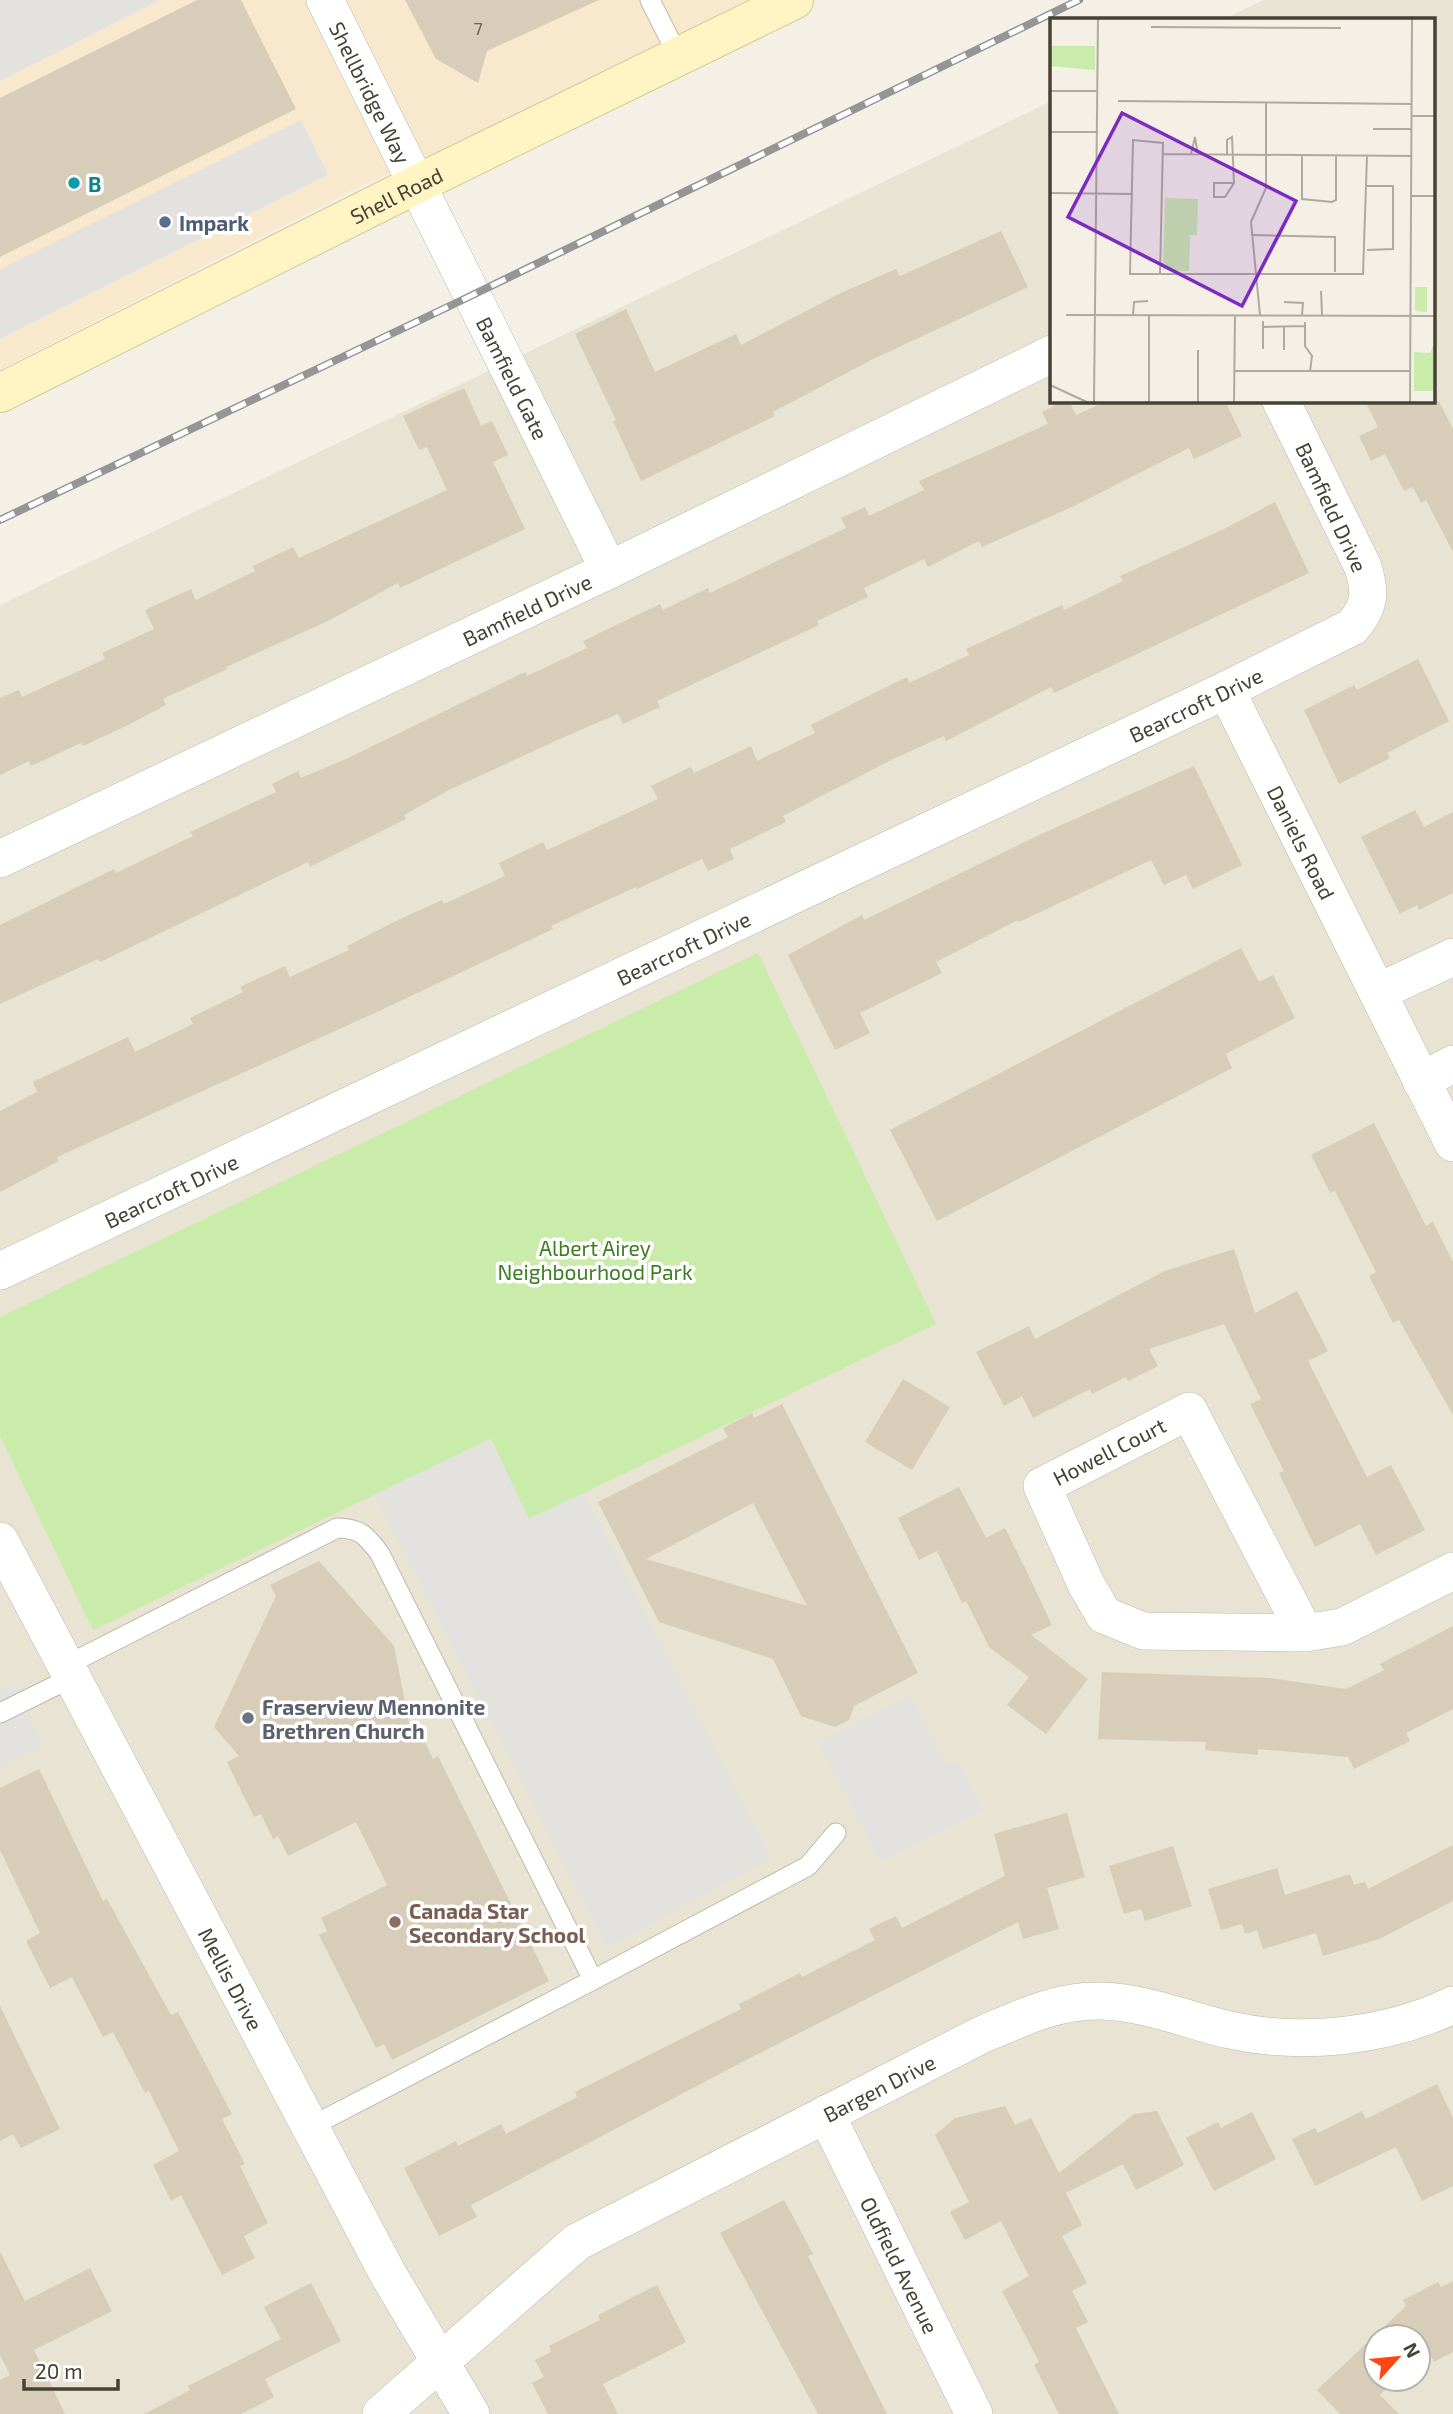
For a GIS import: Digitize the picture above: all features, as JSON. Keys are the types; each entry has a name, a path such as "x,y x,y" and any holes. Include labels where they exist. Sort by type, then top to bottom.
{"main road":[{"name":"Shell Road","path":"0,393 416,184 794,0"}],"street":[{"name":"Shellbridge Way","path":"325,0 416,184"},
{"name":"Bamfield Gate","path":"416,184 609,570"},
{"name":"Bamfield Drive","path":"0,859 609,570 1050,355"},
{"name":"Bamfield Drive","path":"1281,402 1363,567 1370,589 1362,615"},
{"name":"Bearcroft Drive","path":"0,1271 1226,690 1352,627 1362,615"},
{"name":"Daniels Road","path":"1226,690 1378,992 1437,1073 1453,1143"},
{"path":"1378,992 1453,957"},
{"name":"Howell Court","path":"1305,1633 1189,1411 1042,1486 1086,1584 1104,1615 1143,1632 1305,1633 1342,1627 1453,1571"},
{"name":"Mellis Drive","path":"0,1541 388,2274 471,2414"},
{"name":"Bargen Drive","path":"381,2414 577,2242 979,2036 1046,2007 1100,2001 1162,2010 1230,2030 1296,2040 1364,2032 1430,2016 1453,2005"},
{"name":"Oldfield Avenue","path":"826,2114 974,2414"}],"lane":[{"path":"650,0 679,58"},
{"path":"0,1713 68,1672 337,1528 354,1528 367,1535 380,1554 593,1980"},
{"path":"310,2127 808,1866 836,1833"}],"shaded area":[{"path":"0,0 749,0 464,142 365,184 0,370"},
{"path":"0,0 160,0 0,81"},
{"path":"1264,0 1453,0 1453,2414 0,2414 0,605 1050,102 1050,402 1436,402 1436,18 1226,18"},
{"name":"Impark","path":"301,120 328,175 0,339 0,269"},
{"path":"491,1439 529,1519 584,1493 771,1858 607,1948 375,1495"},
{"path":"14,1685 44,1746 0,1768 0,1692"},
{"path":"911,1696 947,1766 958,1761 983,1810 880,1862 819,1742"}],"green space":[{"name":"Albert Airey Neighbourhood Park","path":"758,953 936,1324 529,1519 490,1439 93,1630 0,1436 0,1317"}],"building":[{"name":"B","path":"197,0 241,0 296,109 0,257 0,98"},
{"path":"405,0 599,0 487,51 478,83 436,59"},
{"path":"1001,231 1028,287 873,359 773,412 775,416 641,481 613,421 616,420 575,334 626,309 655,372 736,334 741,345 841,293 896,269 900,276"},
{"path":"464,388 481,426 492,421 508,455 493,462 525,529 400,588 398,583 328,621 226,667 227,669 163,699 166,705 126,726 83,746 81,743 31,766 29,761 0,775 0,698 19,690 22,697 105,659 102,653 154,629 145,610 191,589 196,600 255,571 253,566 293,547 299,558 447,490 427,447 419,450 403,416"},
{"path":"1439,401 1453,429 1453,552 1426,500 1421,503 1413,487 1404,491 1385,454 1371,461 1359,436 1378,427 1366,402"},
{"path":"1062,402 1070,402 1076,415 1105,402 1225,402 1242,436 1194,459 1189,448 1074,506 982,547 979,541 928,567 924,559 864,588 868,597 817,621 819,625 657,701 660,707 623,724 618,714 564,737 447,791 404,815 406,819 310,867 308,862 100,962 98,959 0,1004 0,925 114,869 116,873 193,836 190,832 276,792 272,784 298,771 301,778 346,759 525,672 527,676 587,648 583,641 660,604 663,610 708,588 710,593 846,528 841,518 865,507 869,516 924,490 919,481 1048,424 1042,412"},
{"path":"1275,502 1309,573 1054,693 1051,687 946,741 944,736 891,760 783,816 786,822 730,849 734,859 708,871 702,859 637,889 636,887 379,1011 57,1157 59,1161 0,1192 0,1111 37,1092 33,1082 128,1037 135,1052 193,1024 190,1018 243,992 240,987 285,966 290,977 349,950 347,946 400,919 442,900 444,904 505,876 499,863 543,842 547,850 658,799 651,786 691,767 694,773 751,746 757,761 815,733 811,725 872,694 907,677 909,683 969,655 966,649 1062,605 1064,610 1123,581 1120,576 1224,529"},
{"path":"1418,659 1449,721 1387,753 1390,758 1339,784 1304,710 1354,685 1357,690"},
{"path":"1194,766 1242,865 1193,889 1186,875 1164,885 1151,860 1019,922 1018,920 936,962 942,973 860,1013 870,1033 835,1050 788,955 862,915 864,920 1039,835"},
{"path":"1415,810 1424,827 1453,812 1453,893 1419,910 1417,905 1400,914 1361,837"},
{"path":"1241,948 1259,982 1273,975 1295,1018 1226,1054 1232,1068 937,1221 890,1130"},
{"path":"1374,1123 1426,1226 1433,1222 1453,1262 1453,1415 1399,1320 1393,1323 1369,1276 1376,1272 1335,1191 1330,1193 1311,1155"},
{"path":"1234,1249 1255,1313 1297,1291 1328,1351 1308,1361 1367,1477 1391,1465 1425,1530 1376,1555 1360,1524 1315,1547 1279,1473 1284,1471 1250,1404 1261,1399 1224,1324 1149,1349 1158,1366 1128,1381 1126,1377 1092,1394 1090,1389 1033,1418 1022,1396 1004,1406 976,1352 1029,1326 1035,1339 1165,1271"},
{"path":"903,1379 950,1407 912,1470 865,1442"},
{"path":"782,1404 918,1673 854,1706 849,1720 835,1727 801,1716 773,1659 659,1622 598,1502 728,1437 723,1428 752,1413 754,1418","holes":["753,1503 807,1606 646,1559"]},
{"path":"959,1487 986,1538 1005,1528 1027,1572 1052,1625 1031,1635 1088,1679 1046,1734 1007,1705 1029,1677 989,1647 966,1601 962,1603 937,1551 919,1560 898,1518"},
{"path":"319,1561 394,1646 413,1743 423,1738 433,1759 438,1756 549,1981 392,2060 384,2044 376,2048 319,1935 327,1931 321,1918 387,1885 356,1822 288,1856 278,1836 273,1839 261,1814 254,1817 227,1762 239,1756 214,1727 276,1596 270,1585"},
{"path":"1453,1626 1453,1709 1406,1733 1410,1741 1354,1769 1348,1757 1258,1749 1258,1755 1205,1750 1206,1742 1098,1739 1102,1672 1270,1678 1346,1689 1384,1670 1380,1664"},
{"path":"39,1769 103,1901 107,1899 171,2015 178,2012 232,2114 222,2119 245,2164 240,2166 268,2223 244,2236 255,2258 222,2275 181,2195 171,2201 153,2165 179,2151 149,2091 145,2093 113,2032 103,2037 72,1977 50,1988 26,1941 40,1933 0,1850 0,1788"},
{"path":"1067,1813 1085,1877 1047,1888 1059,1929 1023,1939 1018,1922 748,2059 471,2205 477,2217 439,2236 404,2168 456,2141 458,2146 501,2124 506,2134 577,2097 575,2092 741,2009 739,2004 800,1973 802,1977 875,1940 869,1929 896,1916 902,1928 1005,1876 994,1834"},
{"path":"1453,1845 1453,1901 1379,1939 1323,1956 1316,1933 1263,1949 1257,1930 1245,1934 1242,1924 1221,1930 1208,1889 1277,1868 1285,1895 1350,1874 1354,1885 1365,1882 1368,1889"},
{"path":"1173,1846 1192,1906 1145,1921 1141,1909 1124,1914 1109,1866"},
{"path":"0,2006 60,2129 21,2148 13,2134 0,2141"},
{"path":"1437,2084 1453,2118 1453,2186 1422,2201 1396,2147 1315,2186 1292,2139 1315,2128 1318,2133 1362,2111 1366,2119"},
{"path":"1005,2106 1015,2125 1031,2118 1059,2173 1134,2114 1157,2111 1184,2165 1136,2190 1123,2164 1066,2193 1082,2225 1062,2236 1087,2283 1072,2291 1088,2322 1076,2328 1119,2414 1059,2414 1034,2365 1039,2362 1002,2291 1029,2276 1001,2221 965,2240 950,2212 969,2202 935,2135 955,2118"},
{"path":"1252,2112 1276,2159 1214,2191 1186,2138 1218,2122 1221,2128"},
{"path":"784,2200 813,2254 808,2256 887,2414 818,2414 720,2233"},
{"path":"0,2251 25,2301 90,2268 112,2311 34,2350 65,2414 0,2414 0,2380 10,2375 0,2355"},
{"path":"1453,2281 1453,2352 1434,2362 1432,2323 1388,2323 1406,2306 1403,2300 1438,2282 1441,2287"},
{"path":"311,2283 341,2341 265,2379 274,2397 241,2414 144,2414 190,2390 188,2386 281,2339 264,2307"},
{"path":"657,2285 686,2342 603,2384 618,2414 548,2414 532,2383 544,2377 535,2360 551,2352 549,2346 600,2320 598,2315"},
{"path":"1362,2348 1362,2393 1382,2393 1380,2395 1399,2414 1340,2414 1317,2390"}],"railway":[{"path":"0,520 456,303 1079,0"}],"place":[{"name":"B","path":"74,183"},
{"name":"Impark","path":"165,222"},
{"name":"Fraserview Mennonite Brethren Church","path":"248,1718"},
{"name":"Canada Star Secondary School","path":"395,1922"}]}
